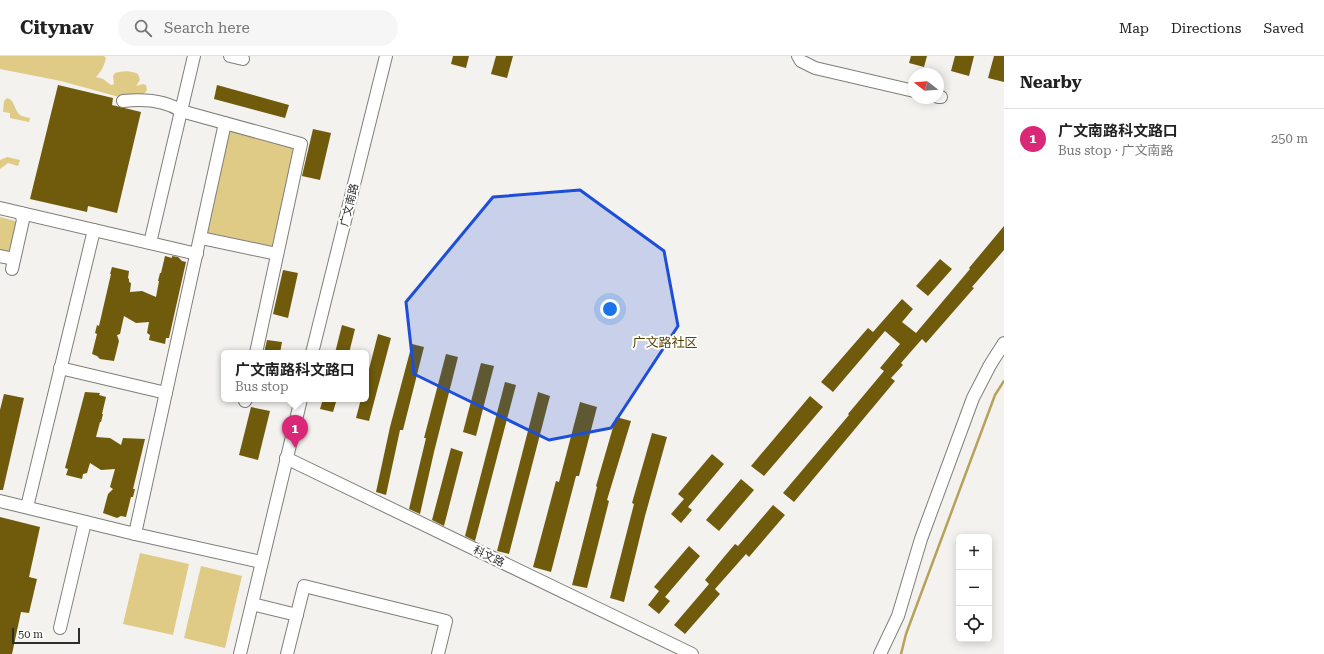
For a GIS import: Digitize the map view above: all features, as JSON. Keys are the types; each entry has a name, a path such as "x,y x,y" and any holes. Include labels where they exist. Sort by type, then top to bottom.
{"street":[{"path":"150,243 194,56"},
{"path":"230,56 243,59"},
{"name":"广文南路","path":"313,350 386,56"},
{"path":"798,56 801,61 815,68 908,90"},
{"path":"123,101 137,100 161,103 175,107 181,111 301,144 257,350"},
{"path":"135,534 225,123"},
{"path":"0,208 197,254"},
{"path":"0,256 13,264 23,220 21,213"},
{"path":"27,507 94,230"},
{"path":"201,238 277,254"},
{"path":"880,654 898,616 921,539 973,398 990,365 1004,343"},
{"path":"60,368 166,393"},
{"path":"240,654 300,402"},
{"name":"科文路","path":"286,458 692,654"},
{"path":"0,501 135,534 261,562"},
{"path":"60,628 85,522"},
{"path":"287,654 304,586 446,621 438,654"},
{"path":"252,604 297,615"}],"highlighted area":[{"path":"580,190 664,251 678,326 611,428 549,440 414,374 406,302 493,197"}],"shaded area":[{"path":"0,56 104,56 106,58 104,64 96,77 103,79 111,85 114,84 113,76 115,73 129,71 138,74 140,80 136,86 143,84 146,85 147,90 143,95 119,97 61,81 0,69"},
{"path":"7,98 12,101 20,115 30,118 29,122 10,118 10,113 3,112 4,101"},
{"path":"227,127 295,144 276,248 206,233"},
{"path":"7,157 20,160 18,166 8,163 0,169 0,160"},
{"path":"0,217 19,222 12,255 0,254"},
{"path":"140,553 189,564 173,635 123,624"},
{"path":"201,566 242,576 225,648 184,638"}],"building":[{"path":"453,56 469,56 466,68 451,64"},
{"path":"496,56 513,56 507,78 491,74"},
{"path":"911,56 927,56 924,67 909,63"},
{"path":"955,56 974,56 969,76 951,71"},
{"path":"994,56 1004,56 1004,82 988,78"},
{"path":"58,85 113,98 112,105 141,112 117,213 88,206 87,212 30,199"},
{"path":"217,85 289,105 285,118 214,99"},
{"path":"313,129 331,133 320,180 302,176"},
{"path":"1004,226 1004,250 972,287 974,288 926,343 922,339 901,363 903,365 891,378 895,381 794,502 783,493 884,371 880,368 900,344 885,331 833,392 821,382 868,328 873,332 902,299 913,309 902,322 916,333"},
{"path":"165,256 172,258 172,256 178,257 182,261 186,262 169,338 166,338 165,344 149,340 150,335 147,333 149,322 136,323 124,316 120,334 117,335 119,341 114,361 100,359 92,354 97,334 95,333 97,325 99,326 112,267 129,271 128,278 129,282 131,283 130,292 142,291 156,297 158,281"},
{"path":"940,259 952,269 928,296 916,286"},
{"path":"283,270 298,273 288,318 273,314"},
{"path":"342,325 355,329 350,350 336,350"},
{"path":"378,334 391,338 369,421 356,418 360,402 369,402 369,369"},
{"path":"267,340 282,342 281,350 265,350"},
{"path":"412,344 424,347 403,430 400,430 386,495 376,492 390,427"},
{"path":"446,354 458,357 420,514 409,509 426,438 424,438"},
{"path":"481,363 494,366 476,436 463,432"},
{"path":"505,382 516,385 475,541 465,536"},
{"path":"85,392 100,393 99,395 106,397 101,422 96,437 110,438 121,445 123,438 145,439 133,489 135,489 133,497 131,497 126,517 121,516 117,518 103,513 108,494 113,489 110,487 115,469 101,470 90,463 87,473 83,474 82,479 66,475 68,469 65,468"},
{"path":"538,392 550,396 509,554 497,551"},
{"path":"4,394 24,398 3,490 0,490 0,410"},
{"path":"810,396 823,407 764,476 751,466"},
{"path":"322,402 336,402 333,412 320,409"},
{"path":"580,402 597,407 579,476 576,476 551,572 533,567 556,481 559,482"},
{"path":"251,407 270,411 258,460 239,455"},
{"path":"616,417 631,421 607,500 609,501 587,588 572,585 597,487 596,486"},
{"path":"652,433 667,437 645,516 624,602 610,598 634,504 632,503"},
{"path":"451,448 463,452 444,526 432,520"},
{"path":"712,454 724,464 688,507 692,510 681,523 671,514 684,499 678,494"},
{"path":"741,479 754,490 719,531 706,520"},
{"path":"773,505 785,515 749,557 746,554 715,589 720,594 685,634 674,625 709,584 705,580 735,544 738,546"},
{"path":"0,517 40,527 29,577 37,579 29,613 21,612 12,654 0,654"},
{"path":"689,546 700,556 665,597 670,601 659,614 648,605 659,591 654,587"}],"waterway":[{"path":"901,654 906,634 995,395 1004,381"}],"place":[{"name":"广文南路科文路口","path":"295,448"}],"district":[{"name":"广文路社区","path":"665,342"}]}
